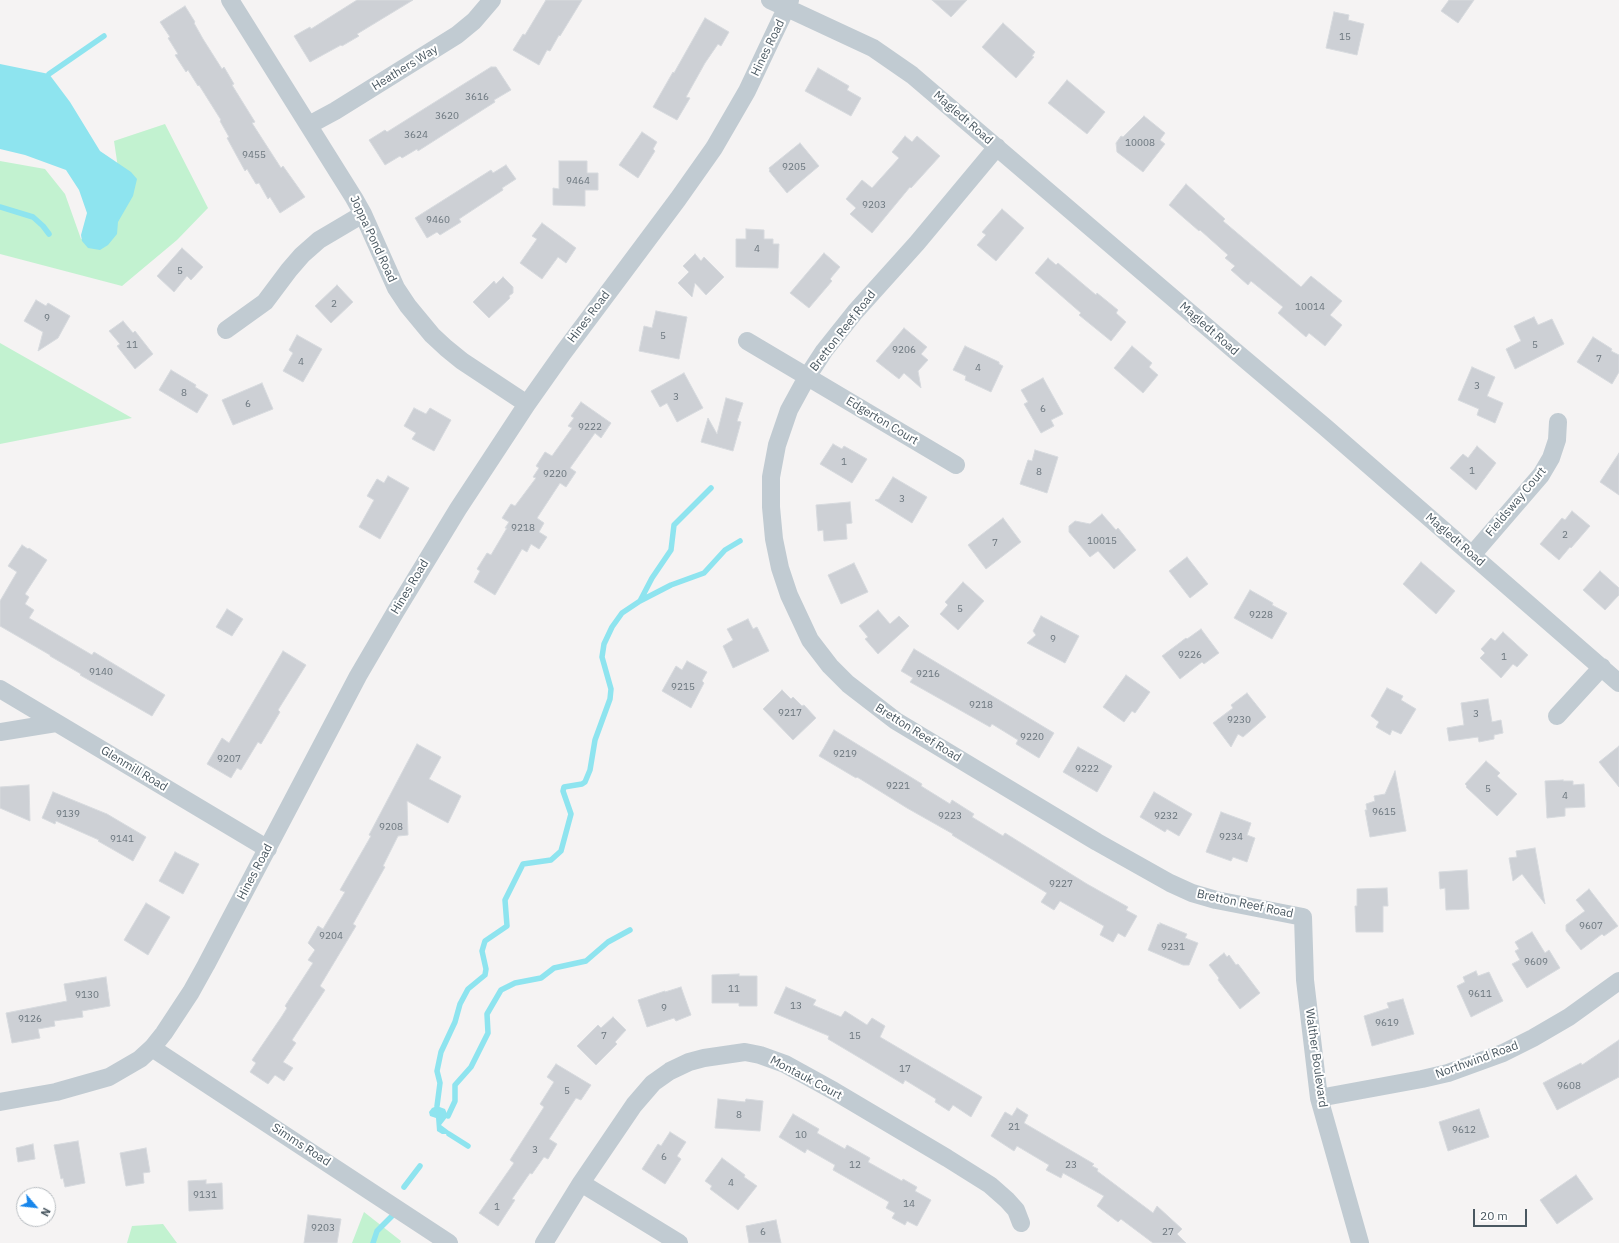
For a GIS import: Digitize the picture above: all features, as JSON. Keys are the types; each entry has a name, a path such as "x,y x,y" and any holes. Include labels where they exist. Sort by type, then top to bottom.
{"street":[{"name":"Joppa Pond Road","path":"230,0 363,214 396,288 408,306 432,335 462,361 527,404"},
{"name":"Heathers Way","path":"309,125 335,111 457,35 474,21 492,0"},
{"name":"Magledt Road","path":"770,0 789,4 873,48 932,91 1325,427 1619,683"},
{"name":"Hines Road","path":"0,1102 56,1092 91,1083 122,1070 140,1059 152,1048 168,1027 191,992 268,849 358,676 392,617 458,509 527,404 572,340 678,199 714,148 747,91 789,4"},
{"name":"Bretton Reef Road","path":"997,147 917,243 855,312 824,351 807,377 789,410 777,445 771,477 771,507 774,539 780,568 798,619 810,640 830,666 853,689 896,721 1096,842 1170,883 1192,893 1216,900 1303,917"},
{"path":"226,330 265,302 302,255 319,240 363,214"},
{"name":"Edgerton Court","path":"747,341 956,465"},
{"name":"Fieldsway Court","path":"1472,555 1541,475 1551,458 1555,446 1558,422"},
{"path":"1557,716 1602,667"},
{"name":"Glenmill Road","path":"0,689 268,849"},
{"path":"0,732 56,723"},
{"name":"Walther Boulevard","path":"1303,917 1305,980 1319,1098 1360,1243"},
{"name":"Northwind Road","path":"1319,1098 1448,1073 1503,1053 1569,1017 1619,982"},
{"name":"Simms Road","path":"152,1048 448,1242"},
{"name":"Montauk Court","path":"544,1243 581,1183 634,1105 654,1083 670,1071 689,1062 745,1052 760,1054 785,1064 947,1158 990,1185 1016,1210 1021,1223"},
{"path":"581,1183 679,1243"}],"green space":[{"path":"165,124 208,208 177,240 122,286 0,254 0,161 45,169 65,194 81,239 104,245 122,195 114,141"},
{"path":"0,343 132,418 0,444"},
{"path":"364,1212 401,1241 400,1243 352,1243"},
{"path":"163,1224 177,1243 127,1243 132,1226"}],"water":[{"path":"0,64 49,74 70,102 100,151 131,172 137,179 133,196 118,222 117,234 108,245 100,250 88,248 82,241 81,235 87,213 79,190 66,170 25,155 0,149"},
{"path":"437,1106 445,1109 448,1116 441,1125 449,1131 449,1134 442,1134 437,1131 436,1118 430,1116 429,1112 432,1108"}],"building":[{"path":"357,0 413,0 357,34 359,36 310,62 294,36 310,27 311,29"},
{"path":"546,0 582,0 550,51 547,50 539,65 513,50 523,34 525,35"},
{"path":"932,0 967,0 951,17"},
{"path":"1449,0 1474,0 1458,23 1441,11"},
{"path":"185,6 203,39 222,69 224,67 234,84 232,85 255,122 252,123 281,168 283,166 305,197 280,213 270,197 268,199 259,183 256,184 247,169 245,171 227,138 229,137 220,121 221,120 199,85 198,86 188,70 186,72 175,55 178,54 168,38 170,37 160,22"},
{"path":"1334,12 1349,15 1348,20 1364,24 1357,55 1326,48"},
{"path":"705,18 729,32 721,46 718,44 705,63 686,97 690,98 677,120 653,107"},
{"path":"1003,23 1035,52 1032,56 1034,57 1016,78 982,47"},
{"path":"491,67 496,67 511,90 494,100 495,102 418,151 417,149 402,158 400,156 385,165 369,140 385,130 387,132"},
{"path":"818,68 849,86 847,90 861,98 851,116 805,91"},
{"path":"1067,80 1105,112 1087,134 1048,103"},
{"path":"1144,116 1165,133 1160,140 1165,144 1143,172 1117,152 1116,143 1121,136 1123,137"},
{"path":"642,132 657,142 653,149 655,151 638,178 619,165"},
{"path":"905,136 912,142 917,136 940,156 911,188 910,187 872,233 850,214 856,208 846,199 862,180 872,188 899,158 892,152"},
{"path":"800,143 819,166 787,193 769,171 769,168"},
{"path":"559,161 587,161 587,173 598,173 598,190 585,190 585,206 553,205 553,188 559,189"},
{"path":"506,165 516,179 502,188 503,190 459,219 461,222 440,235 437,232 427,238 415,218 491,170 493,173"},
{"path":"1186,184 1225,219 1223,221 1301,287 1311,276 1342,301 1330,315 1342,325 1325,346 1309,333 1306,337 1278,313 1283,307 1251,281 1248,285 1231,270 1235,266 1225,258 1228,255 1169,205"},
{"path":"1002,209 1024,228 996,261 977,245 986,235 982,232"},
{"path":"542,223 576,248 566,263 558,257 542,279 520,263 537,239 532,236"},
{"path":"746,229 764,230 764,239 773,239 773,244 779,244 778,268 736,267 736,239 746,239"},
{"path":"182,248 203,267 191,280 187,276 174,292 157,276"},
{"path":"824,253 840,267 830,279 832,281 809,308 790,293"},
{"path":"695,254 701,261 704,257 724,277 706,295 695,283 692,297 678,283 689,272 683,266"},
{"path":"1048,258 1056,265 1058,263 1096,295 1097,293 1118,310 1116,313 1126,322 1111,341 1079,315 1081,313 1035,273"},
{"path":"503,277 513,287 513,293 509,296 510,298 489,318 473,302 494,281 496,284"},
{"path":"337,285 353,302 331,323 315,306"},
{"path":"36,300 46,306 48,303 70,316 58,338 38,351 43,332 24,321"},
{"path":"656,311 687,317 679,359 639,351 644,326 652,328"},
{"path":"1534,317 1538,325 1552,319 1564,344 1515,369 1506,349 1521,341 1514,326"},
{"path":"123,321 133,333 135,331 153,354 135,369 117,346 120,344 109,331"},
{"path":"904,328 927,347 921,354 928,360 918,371 921,388 904,373 899,379 876,361"},
{"path":"297,335 322,349 303,382 283,371 293,353 289,350"},
{"path":"1593,337 1612,349 1611,351 1619,355 1619,372 1612,384 1577,362"},
{"path":"965,346 999,362 999,364 1003,366 991,392 965,380 966,376 953,370"},
{"path":"1132,346 1152,363 1149,367 1158,375 1143,393 1114,368"},
{"path":"1472,367 1495,377 1487,396 1503,403 1495,423 1477,415 1479,409 1458,400"},
{"path":"171,370 196,385 195,387 208,395 197,413 159,390"},
{"path":"684,373 703,408 677,422 667,403 660,407 651,391"},
{"path":"1043,378 1063,414 1051,420 1054,426 1041,433 1024,404 1028,402 1021,390"},
{"path":"262,383 273,409 233,425 222,400"},
{"path":"726,398 743,403 737,421 741,422 733,451 701,442 708,418 717,434"},
{"path":"581,402 611,423 601,438 595,433 570,468 576,472 566,487 560,483 537,518 544,523 539,532 547,537 539,549 531,544 527,552 522,549 495,595 474,582 480,571 477,569 487,553 491,555 507,528 505,528 509,522 502,518 511,504 515,506 536,478 533,477 539,468 536,466 545,452 552,456 572,428 568,426 574,418 571,416"},
{"path":"414,408 426,414 430,408 451,420 434,451 412,439 416,433 404,426"},
{"path":"833,444 842,449 844,446 867,459 852,483 820,464"},
{"path":"1477,446 1496,463 1476,490 1450,468 1463,454 1468,458"},
{"path":"1035,450 1058,457 1047,493 1020,484 1028,460 1032,461"},
{"path":"1619,453 1619,495 1600,482"},
{"path":"388,476 409,488 380,539 359,527 374,500 367,496 377,479 384,483"},
{"path":"893,477 927,497 912,523 875,500 879,499"},
{"path":"850,502 852,523 846,524 847,539 824,541 823,530 818,531 816,505"},
{"path":"1572,511 1590,526 1559,560 1540,544 1562,518 1565,520"},
{"path":"1102,514 1116,530 1118,528 1136,550 1114,569 1098,551 1090,557 1069,532 1069,526 1075,521 1090,524"},
{"path":"1003,518 1021,542 986,569 968,545"},
{"path":"22,545 47,560 25,594 29,597 25,604 34,610 29,618 92,655 94,652 165,695 152,716 80,675 81,674 0,626 0,601 17,572 8,566"},
{"path":"1187,557 1208,584 1190,598 1169,571"},
{"path":"1421,562 1455,591 1436,614 1403,584"},
{"path":"854,563 868,592 841,604 828,575"},
{"path":"1600,571 1619,588 1619,595 1605,610 1583,590"},
{"path":"963,582 984,601 958,630 940,614 948,605 945,602"},
{"path":"1250,590 1287,613 1272,639 1234,618"},
{"path":"227,609 243,619 232,636 216,627"},
{"path":"878,610 890,624 899,616 909,626 878,654 865,639 868,637 859,626"},
{"path":"1041,616 1079,636 1065,663 1027,643 1036,635 1033,631"},
{"path":"748,619 753,629 757,627 769,651 733,668 723,646 733,640 727,629"},
{"path":"1201,629 1219,653 1204,664 1202,662 1180,679 1162,656"},
{"path":"1503,632 1528,655 1517,667 1513,664 1501,678 1480,658 1485,653 1481,649 1491,638 1495,641"},
{"path":"914,649 1054,733 1039,758 1016,744 1018,740 992,724 990,727 910,682 913,678 901,671"},
{"path":"283,651 306,665 278,710 280,712 261,744 258,742 241,770 237,768 231,778 207,764 222,738 229,743"},
{"path":"687,661 707,672 702,681 704,683 691,708 662,691 676,666 682,670"},
{"path":"1126,675 1150,692 1135,713 1132,711 1124,722 1103,707"},
{"path":"1387,688 1403,696 1401,700 1416,709 1401,734 1392,730 1390,735 1376,727 1379,722 1371,716"},
{"path":"782,690 791,699 793,697 802,706 804,705 816,718 793,740 763,709"},
{"path":"1247,693 1266,717 1243,737 1238,734 1231,747 1213,723 1233,708 1231,705"},
{"path":"1488,699 1492,722 1501,720 1503,733 1494,735 1494,739 1479,742 1478,737 1449,741 1447,728 1464,725 1461,703"},
{"path":"834,730 922,784 921,786 950,804 952,800 974,814 972,817 1003,836 1005,833 1087,884 1128,907 1126,910 1137,916 1125,937 1118,933 1113,942 1100,935 1104,926 1060,901 1054,910 1041,902 1047,893 952,835 953,834 819,756"},
{"path":"417,744 441,757 429,779 461,796 448,823 407,801 408,835 398,836 383,866 385,867 353,924 356,926 320,986 325,990 292,1040 296,1043 283,1062 293,1068 284,1081 275,1075 268,1084 250,1072 256,1063 252,1060 282,1016 287,1008 285,1006 313,963 308,960 315,950 308,943 318,926 323,929 345,892 340,890 371,836 369,835"},
{"path":"1619,746 1619,787 1599,762"},
{"path":"1078,747 1112,766 1097,792 1063,772"},
{"path":"1486,761 1500,773 1497,776 1517,794 1497,816 1466,787 1467,786 1465,784"},
{"path":"1395,771 1406,831 1370,837 1365,810 1367,810 1366,804 1375,801 1374,796 1385,794"},
{"path":"1545,781 1573,781 1573,785 1584,784 1585,807 1565,808 1565,816 1547,818"},
{"path":"29,785 30,821 0,808 0,787"},
{"path":"53,792 107,814 146,837 133,861 98,841 99,840 56,821 55,824 42,818"},
{"path":"1154,792 1192,814 1179,836 1167,829 1165,832 1140,817"},
{"path":"1221,812 1251,823 1247,835 1255,838 1247,862 1233,857 1231,861 1206,852"},
{"path":"1535,848 1545,904 1522,874 1513,881 1509,858 1517,857 1516,851"},
{"path":"175,852 199,864 183,894 159,881"},
{"path":"1467,870 1469,909 1446,910 1445,888 1440,889 1439,872"},
{"path":"1387,888 1388,906 1383,906 1383,932 1356,932 1355,906 1357,906 1357,889"},
{"path":"1589,889 1618,926 1604,936 1602,934 1581,950 1566,931 1566,925 1585,911 1576,900"},
{"path":"146,903 170,917 148,955 124,940"},
{"path":"1160,923 1187,934 1185,938 1198,943 1189,965 1183,965 1148,950 1158,924 1160,925"},
{"path":"1532,932 1545,953 1549,950 1560,968 1527,988 1512,964 1520,960 1515,951 1519,949 1515,942"},
{"path":"1224,953 1227,957 1229,955 1236,965 1238,964 1260,993 1240,1009 1218,980 1219,978 1209,965"},
{"path":"1476,971 1478,976 1489,972 1503,1001 1471,1017 1457,986 1465,982 1463,977"},
{"path":"739,974 739,976 757,976 757,1006 739,1006 739,1003 712,1003 712,975"},
{"path":"106,977 110,1006 82,1011 83,1017 54,1021 55,1026 38,1029 40,1038 12,1043 6,1013 67,1001 64,984"},
{"path":"681,987 691,1015 676,1021 674,1018 647,1027 638,1000"},
{"path":"786,987 816,1000 813,1005 841,1017 845,1011 867,1025 872,1018 885,1026 880,1037 982,1097 971,1117 953,1105 949,1111 935,1102 936,1099 905,1080 903,1084 828,1039 829,1036 774,1013"},
{"path":"1403,999 1414,1034 1372,1046 1364,1016 1389,1008 1387,1003"},
{"path":"613,1017 626,1030 615,1042 617,1044 596,1065 577,1046 598,1025 601,1028"},
{"path":"1619,1040 1619,1077 1557,1110 1543,1083 1581,1063 1582,1065"},
{"path":"556,1064 591,1085 581,1100 576,1098 549,1139 557,1144 548,1159 544,1157 532,1174 530,1173 512,1199 515,1200 498,1226 479,1213 514,1163 510,1160 544,1107 540,1104 554,1082 547,1077"},
{"path":"718,1099 745,1102 746,1099 763,1101 760,1131 715,1128"},
{"path":"1017,1108 1028,1115 1024,1123 1094,1164 1092,1166 1098,1169 1097,1171 1153,1213 1157,1206 1182,1229 1177,1234 1186,1243 1153,1243 1121,1219 1118,1222 1097,1206 1104,1196 1063,1173 1061,1178 1046,1170 1049,1165 1017,1146 1014,1151 991,1136 1005,1112 1012,1116"},
{"path":"1479,1109 1489,1137 1448,1151 1439,1122"},
{"path":"793,1114 819,1129 817,1133 845,1149 847,1145 870,1158 868,1162 902,1181 903,1179 917,1187 915,1191 931,1200 917,1226 907,1221 905,1225 892,1218 895,1213 886,1208 889,1202 833,1170 835,1165 807,1149 805,1153 779,1137"},
{"path":"670,1132 686,1142 677,1156 681,1159 665,1184 642,1169 658,1144 661,1146"},
{"path":"78,1141 85,1183 65,1187 63,1178 61,1179 54,1145"},
{"path":"33,1144 35,1159 18,1162 16,1148"},
{"path":"146,1148 150,1172 143,1173 144,1183 126,1186 120,1153"},
{"path":"722,1158 757,1186 738,1210 710,1189 712,1186 705,1181"},
{"path":"1576,1175 1593,1199 1557,1224 1540,1200"},
{"path":"206,1180 206,1184 222,1183 223,1209 189,1211 188,1181"},
{"path":"308,1215 341,1219 337,1243 304,1243"},
{"path":"776,1220 781,1243 749,1243 746,1226"}],"waterway":[{"path":"49,74 104,36"},
{"path":"0,207 33,217 49,234"},
{"path":"640,601 652,578 671,550 674,525 711,488"},
{"path":"437,1106 440,1083 437,1071 441,1052 455,1022 460,1004 468,989 485,975 486,969 482,951 485,941 507,926 505,900 523,864 551,860 561,851 571,814 563,791 564,787 582,784 585,782 590,770 595,740 610,699 611,689 602,657 604,644 612,627 622,613 640,601 671,585 704,573 725,550 740,541"},
{"path":"448,1116 455,1101 455,1085 471,1067 488,1033 487,1014 501,990 515,983 541,978 554,968 586,961 608,942 630,930"},
{"path":"449,1134 468,1146"},
{"path":"404,1187 420,1166"},
{"path":"373,1243 377,1231 393,1215"}]}
